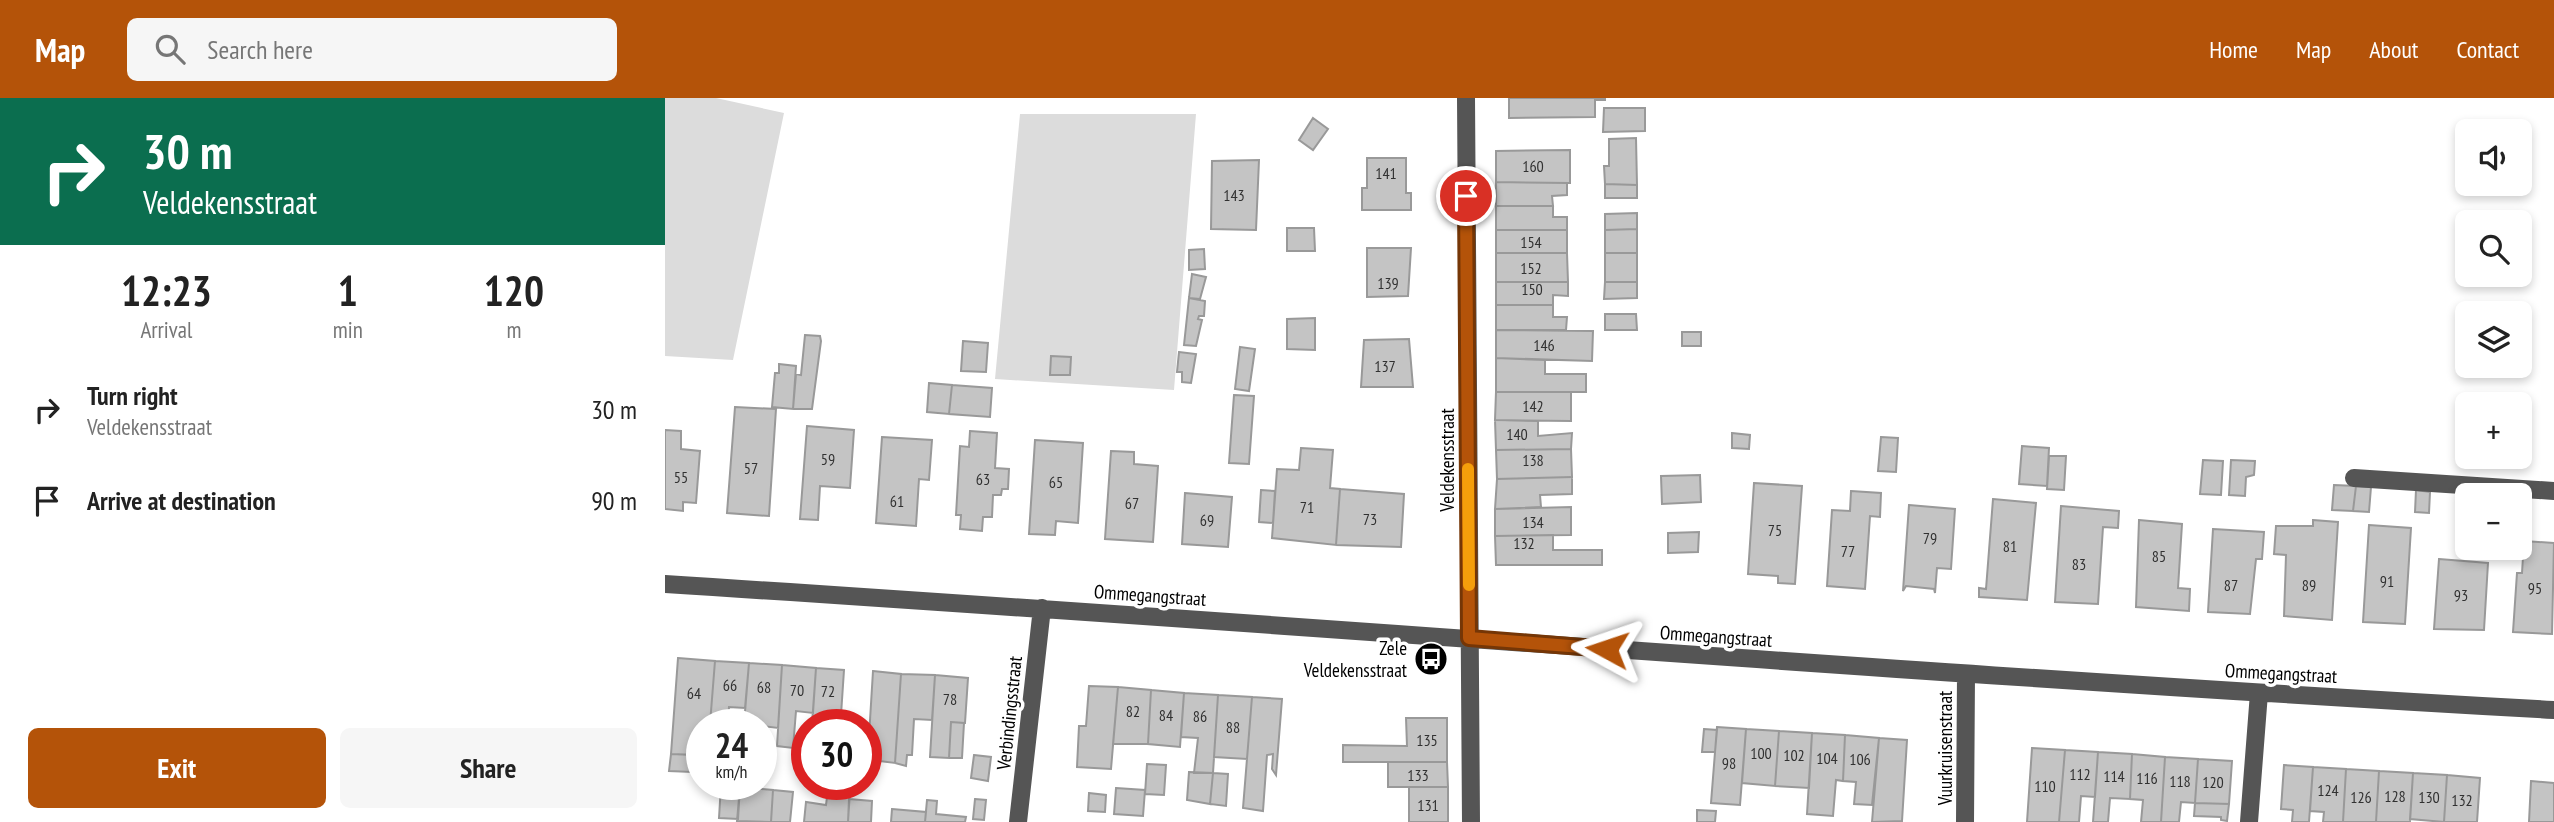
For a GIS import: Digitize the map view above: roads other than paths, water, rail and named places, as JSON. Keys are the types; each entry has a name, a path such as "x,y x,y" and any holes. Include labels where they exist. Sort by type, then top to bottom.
{"street":[{"name":"Veldekensstraat","path":"1466,98 1471,822"},
{"path":"2354,478 2554,491"},
{"name":"Ommegangstraat","path":"665,584 1041,608 1966,675 2554,710"},
{"name":"Verbindingsstraat","path":"1018,822 1041,608"},
{"name":"Vuurkruisenstraat","path":"1965,822 1966,675"},
{"path":"2249,822 2259,694"}],"place":[{"name":"Zele Veldekensstraat","path":"1431,659"}]}
